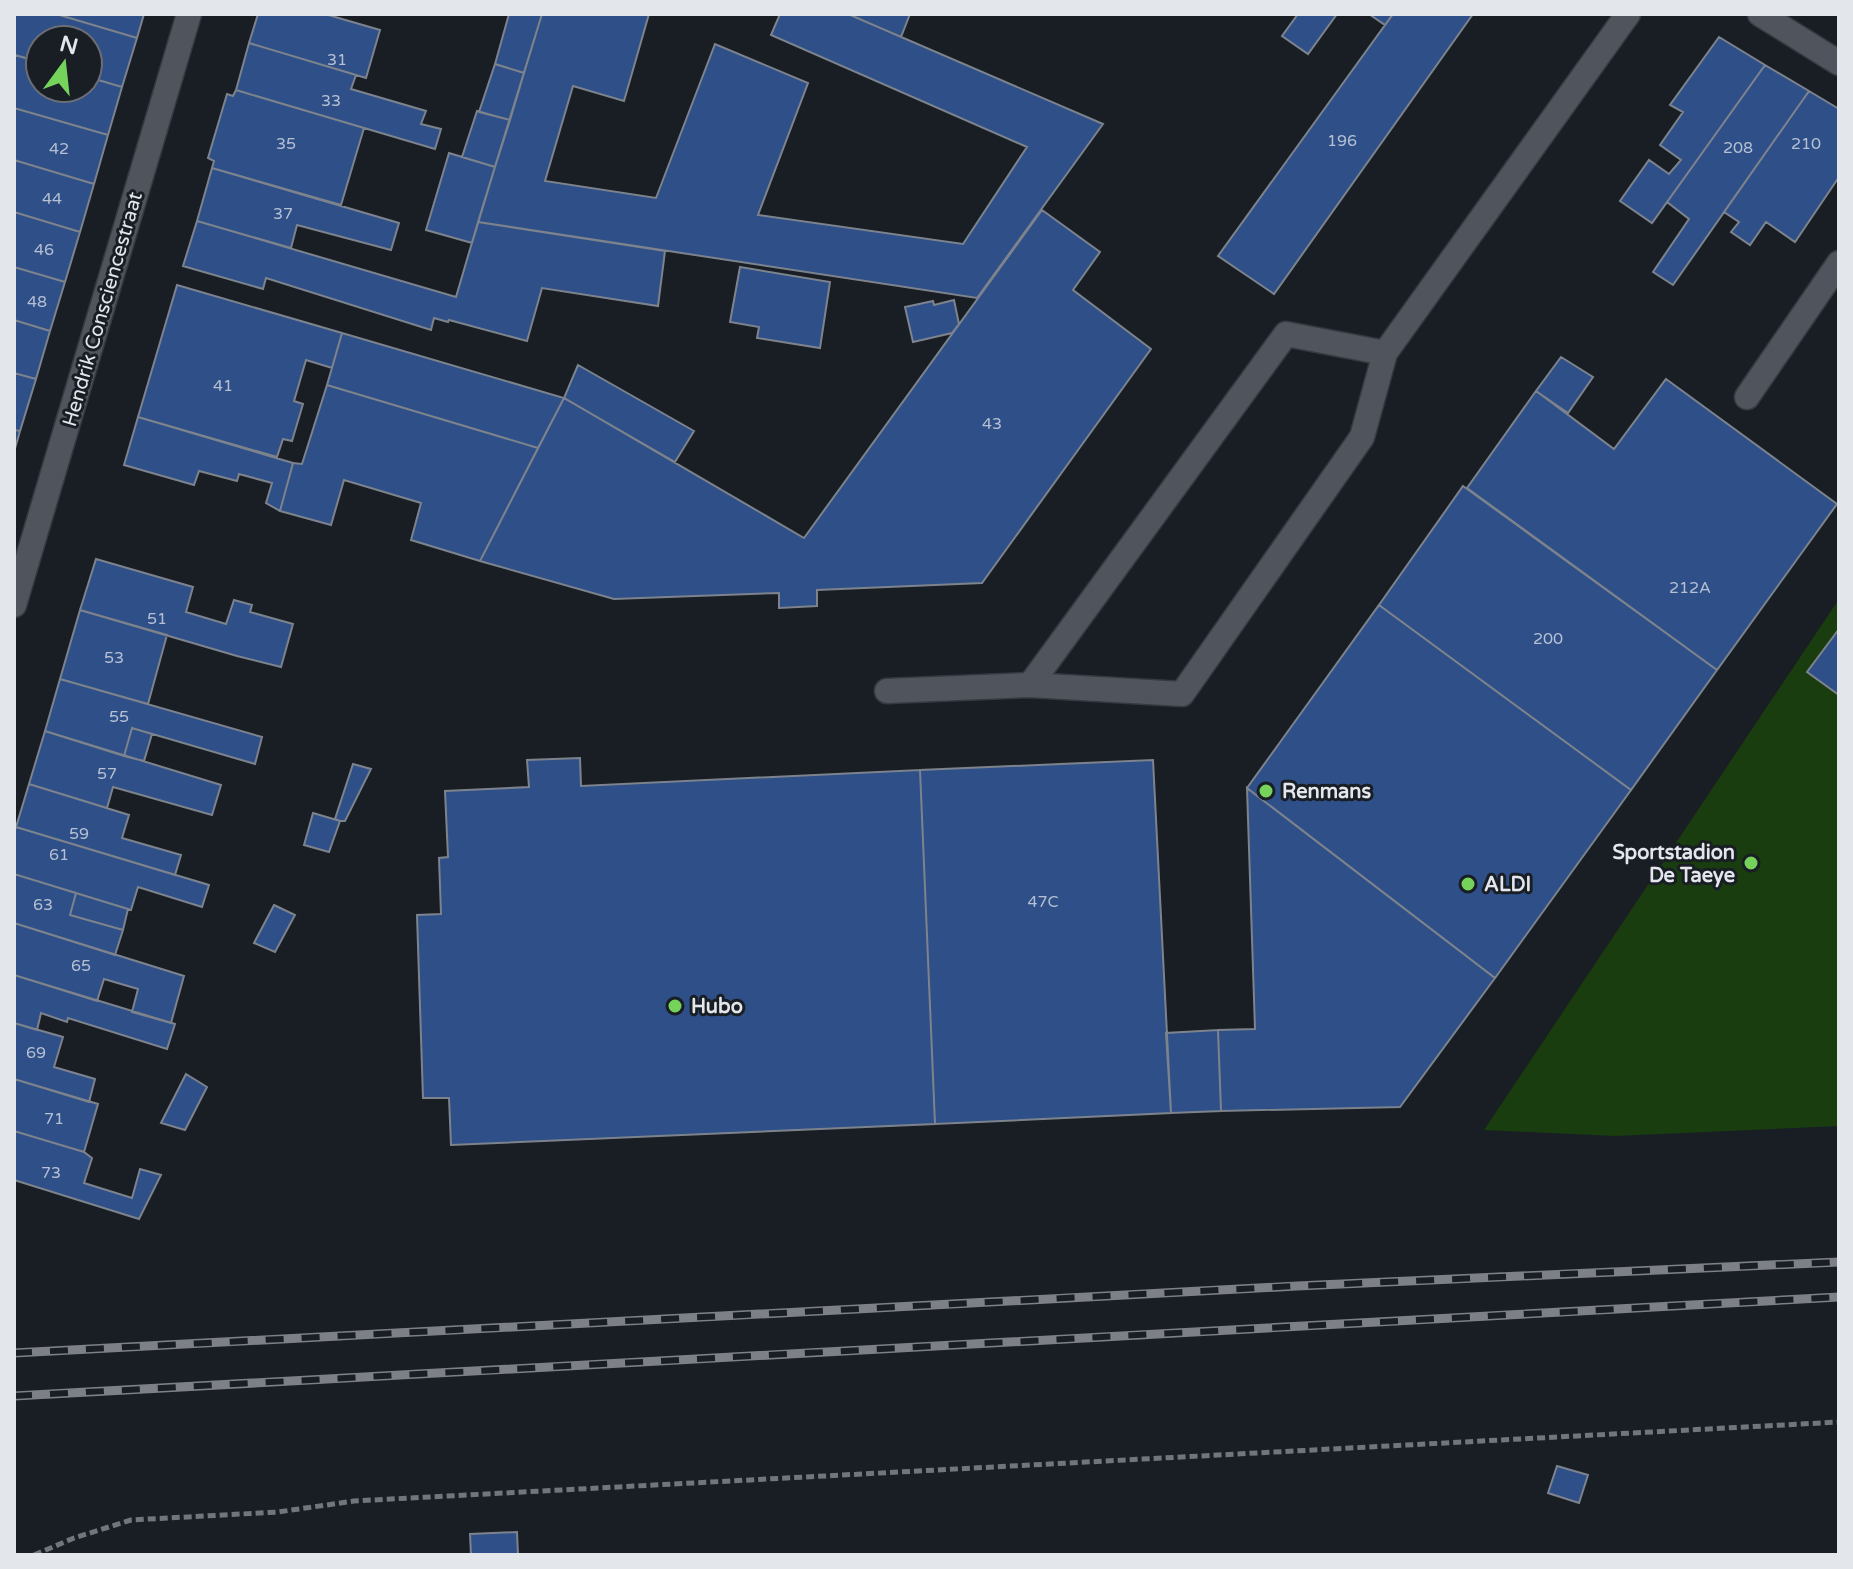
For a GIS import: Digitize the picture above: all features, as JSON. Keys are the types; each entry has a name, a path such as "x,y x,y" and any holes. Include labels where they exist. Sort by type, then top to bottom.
{"street":[{"name":"Hendrik Consciencestraat","path":"14,605 26,524 189,14"},
{"path":"887,691 1030,685 1182,694 1362,437 1385,353 1628,14"},
{"path":"1760,14 1839,63"},
{"path":"1747,397 1839,263"},
{"path":"1030,685 1286,334 1385,353"}],"path":[{"path":"34,1555 74,1538 131,1520 278,1512 354,1501 1839,1422"}],"green space":[{"name":"Sportstadion De Taeye","path":"1839,599 1839,1126 1615,1136 1484,1130"}],"building":[{"path":"14,14 56,14 90,24 24,24 24,58 14,55"},
{"path":"56,14 144,14 137,38 104,28 104,24 90,24"},
{"path":"258,14 325,14 380,30 366,78 249,43"},
{"path":"509,14 542,14 524,73 495,64"},
{"path":"542,14 649,14 624,101 573,86 545,181 656,198 715,44 808,83 758,215 963,244 1027,147 771,35 780,14 848,14 1103,124 977,298 478,222"},
{"path":"848,14 910,14 901,37"},
{"path":"1298,14 1337,14 1308,54 1282,36"},
{"path":"1369,14 1393,14 1385,25"},
{"path":"1393,14 1473,14 1274,294 1218,256"},
{"path":"104,28 137,38 122,87 104,82"},
{"path":"1719,37 1765,65 1652,223 1620,201 1649,160 1669,174 1681,160 1660,145 1683,112 1670,105"},
{"path":"249,43 356,75 351,89 426,111 421,124 441,129 435,149 236,90"},
{"path":"15,55 24,58 24,104 104,104 104,82 122,87 108,135 14,108"},
{"path":"495,64 524,73 510,120 479,112"},
{"path":"1765,65 1809,91 1673,285 1653,272 1689,219 1667,202"},
{"path":"236,90 364,128 341,205 212,168 214,161 208,158 227,94 233,96"},
{"path":"1809,91 1839,109 1839,177 1795,242 1766,222 1750,245 1731,232 1739,222 1724,212"},
{"path":"14,108 108,135 94,184 14,160"},
{"path":"477,111 510,120 495,167 462,157"},
{"path":"449,153 495,167 472,243 426,230"},
{"path":"14,160 94,184 80,232 14,212"},
{"path":"212,168 399,223 391,250 297,225 291,248 197,221"},
{"path":"1042,210 1100,252 1073,290 1151,349 982,583 817,590 817,606 779,608 779,593 614,599 480,561 564,398 804,538"},
{"path":"14,212 80,232 65,282 14,267"},
{"path":"197,221 456,297 478,222 665,251 658,306 542,288 527,341 434,318 431,330 266,278 263,289 183,266"},
{"path":"14,267 65,282 50,331 14,320"},
{"path":"740,267 830,282 820,348 757,338 759,327 730,322"},
{"path":"177,285 342,333 332,368 306,360 294,401 303,404 292,441 283,439 277,457 138,417"},
{"path":"954,300 959,324 952,333 913,342 905,307"},
{"path":"14,320 50,331 36,379 14,373"},
{"path":"342,333 564,398 538,448 327,385"},
{"path":"1561,357 1593,377 1568,413 1536,391"},
{"path":"578,365 694,431 675,462 564,398"},
{"path":"14,373 36,379 20,431 14,430"},
{"path":"1666,379 1837,504 1717,670 1467,488 1536,391 1614,449"},
{"path":"327,385 538,448 480,561 411,540 421,503 344,480 331,525 280,511 293,463 302,464"},
{"path":"138,417 293,463 280,511 266,503 272,483 239,474 237,481 199,471 194,485 124,465"},
{"path":"14,430 20,431 14,452"},
{"path":"1463,486 1717,670 1631,790 1379,605"},
{"path":"96,559 193,587 186,612 226,624 234,600 252,605 250,612 293,624 281,667 80,610"},
{"name":"ALDI","path":"1379,605 1631,790 1495,978 1247,788"},
{"path":"80,610 167,635 148,704 60,679"},
{"path":"1839,629 1839,695 1807,672"},
{"path":"60,679 262,737 255,764 132,728 124,756 45,731"},
{"path":"132,728 152,734 144,761 124,756"},
{"path":"45,731 221,785 212,815 113,787 107,808 29,784"},
{"name":"Hubo","path":"580,758 581,786 920,770 935,1124 451,1145 449,1098 423,1098 417,915 441,914 439,858 448,857 445,791 529,787 527,760"},
{"path":"1153,760 1171,1113 935,1124 920,770"},
{"path":"353,764 371,769 345,821 340,821 335,819"},
{"path":"29,784 129,815 122,838 181,855 175,875 16,827"},
{"path":"1247,788 1495,978 1400,1107 1221,1111 1218,1030 1255,1029"},
{"path":"313,813 340,821 329,852 304,845"},
{"path":"16,827 209,885 202,907 138,887 131,910 14,874"},
{"path":"14,874 76,893 70,915 123,930 115,955 14,923"},
{"path":"76,893 128,909 123,930 70,915"},
{"path":"274,905 295,915 275,952 254,943"},
{"path":"14,923 184,976 171,1023 132,1012 138,989 104,979 97,1001 14,975"},
{"path":"14,975 175,1024 167,1049 68,1018 67,1022 41,1013 37,1030 14,1023"},
{"path":"14,1023 63,1037 54,1067 95,1079 89,1102 14,1079"},
{"path":"1218,1030 1221,1111 1171,1113 1166,1033"},
{"path":"186,1074 207,1087 185,1130 161,1123"},
{"path":"14,1079 98,1104 84,1152 14,1131"},
{"path":"14,1131 84,1152 92,1158 84,1183 132,1198 140,1169 161,1175 139,1219 14,1180"},
{"path":"1557,1466 1588,1475 1579,1503 1548,1493"},
{"path":"517,1532 518,1555 471,1555 470,1534"}],"railway":[{"path":"14,1353 1297,1286 1839,1262"},
{"path":"14,1396 1839,1297"}],"place":[{"name":"Renmans","path":"1266,791"},
{"name":"Sportstadion De Taeye","path":"1751,863"},
{"name":"ALDI","path":"1468,884"},
{"name":"Hubo","path":"675,1006"}]}
